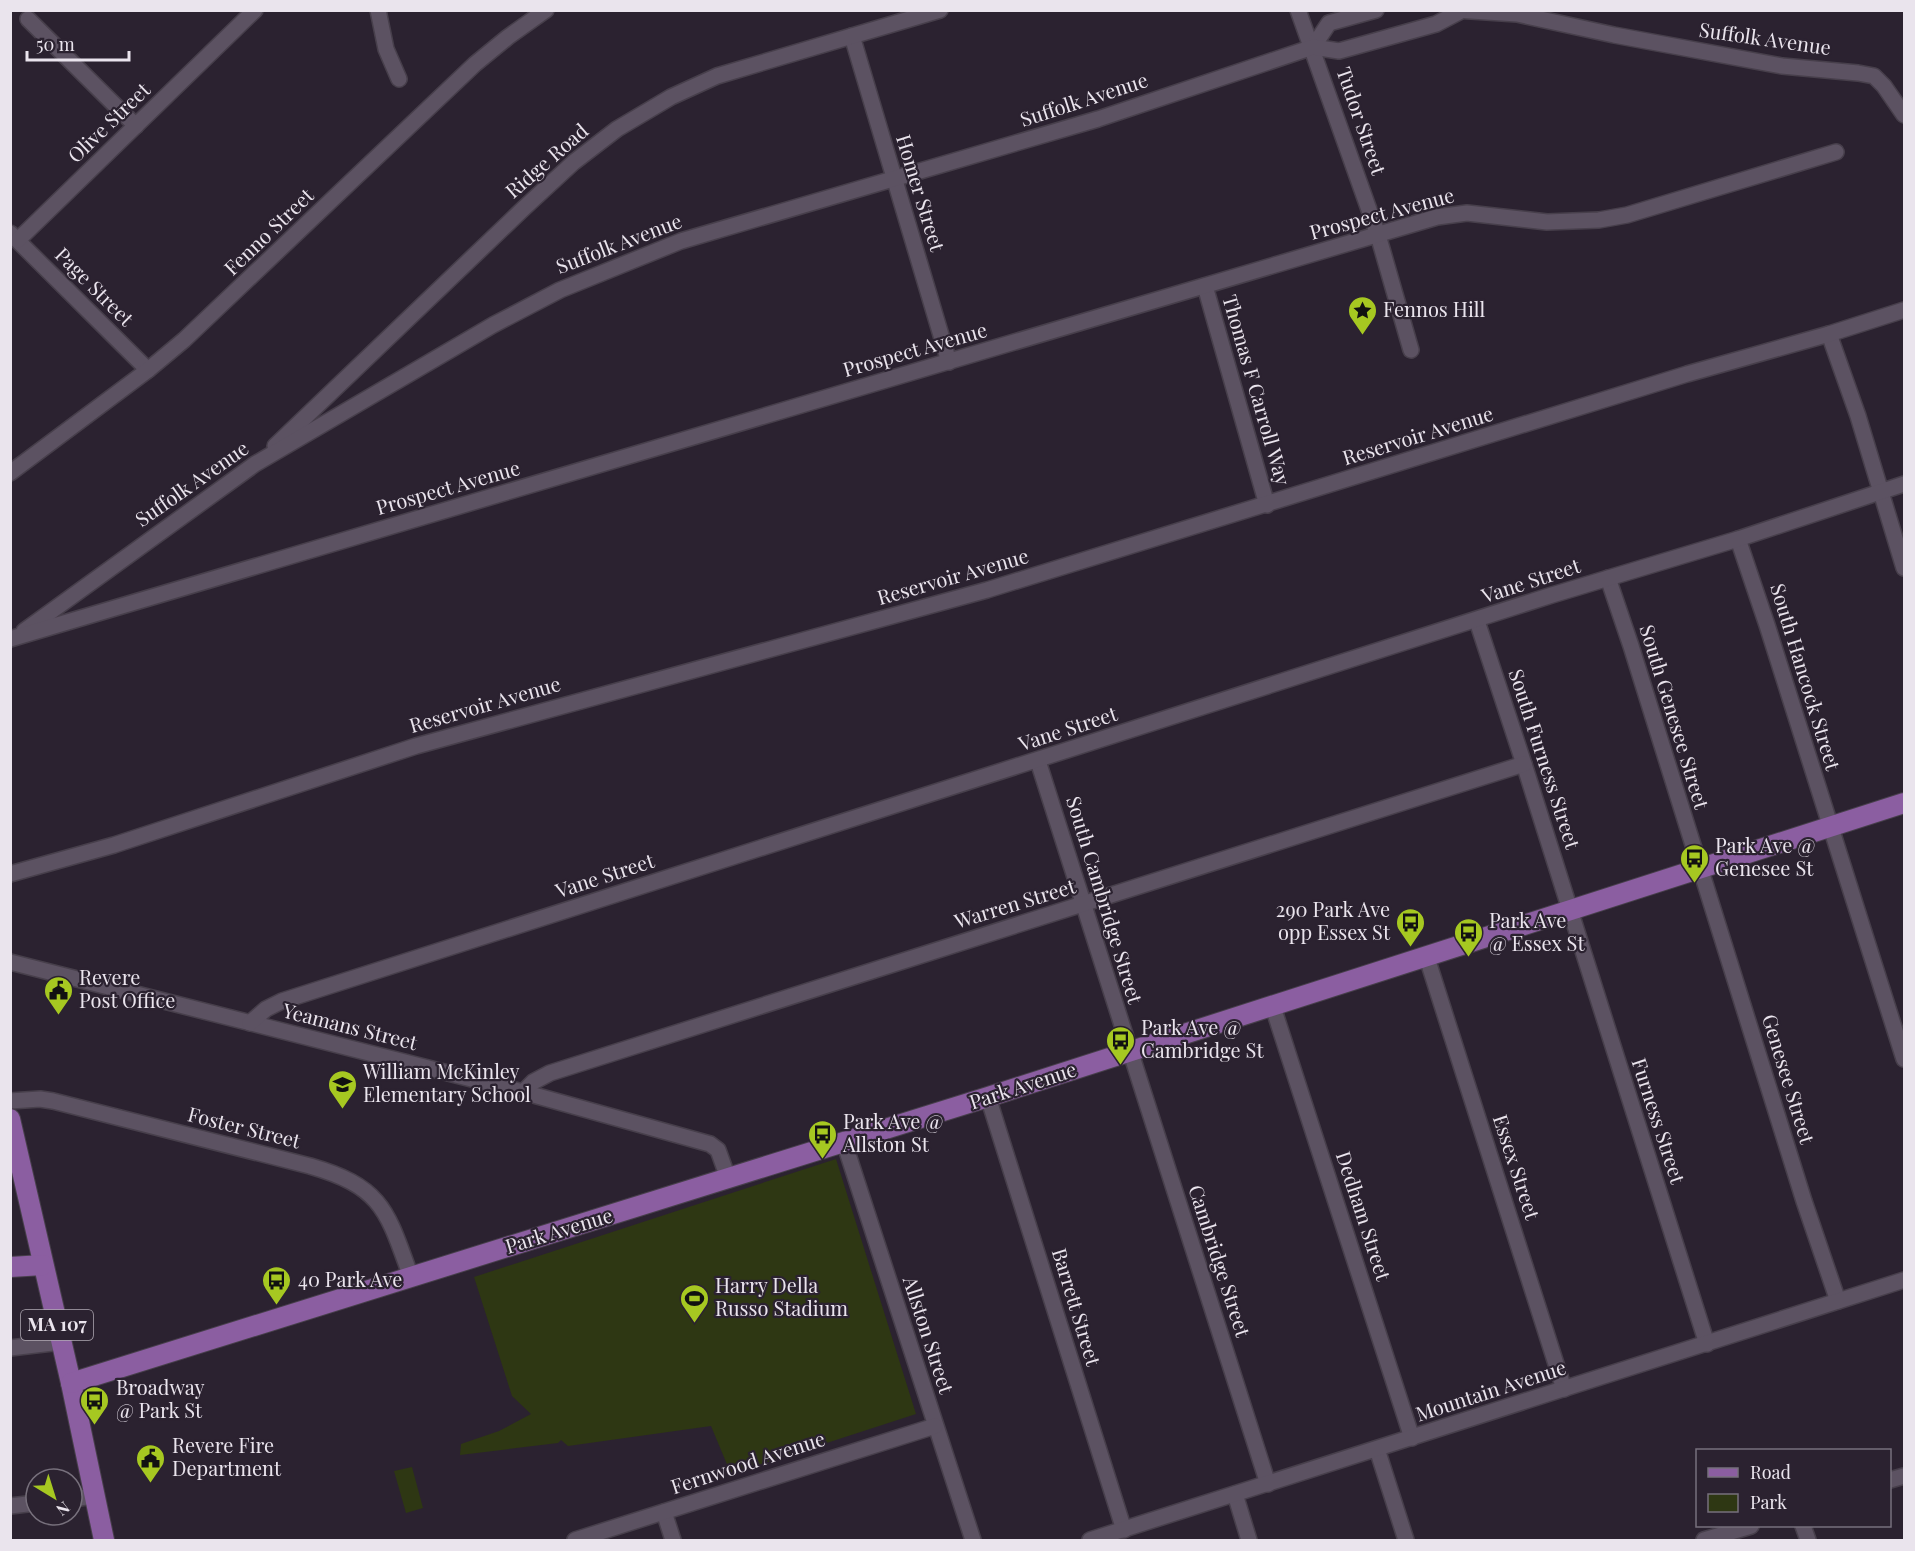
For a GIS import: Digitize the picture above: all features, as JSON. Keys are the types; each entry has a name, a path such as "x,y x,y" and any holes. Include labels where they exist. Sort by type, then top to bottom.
{"main road":[{"name":"Park Avenue","path":"71,1383 1273,1007 1905,803"},
{"name":"MA 107","path":"10,1119 71,1383 104,1540"},
{"path":"10,1267 43,1265"}],"street":[{"name":"Olive Street","path":"14,237 136,126 255,10"},
{"path":"378,10 383,40 399,79"},
{"name":"Fenno Street","path":"10,473 148,370 210,317 475,64 546,10"},
{"name":"Ridge Road","path":"255,464 524,208 574,162 616,129 671,97 717,76 940,10"},
{"name":"Tudor Street","path":"1298,10 1313,46 1378,235 1411,350"},
{"path":"1313,46 1329,23 1376,10"},
{"name":"Suffolk Avenue","path":"12,638 255,464 493,325 560,290 681,241 1098,119 1313,46 1339,51 1436,24 1458,11 1517,14 1614,35 1782,66 1874,76 1905,115"},
{"path":"28,19 136,126"},
{"name":"Homer Street","path":"852,36 950,362"},
{"name":"Prospect Avenue","path":"12,638 1437,217 1467,213 1547,222 1599,220 1627,215 1836,152"},
{"name":"Page Street","path":"14,237 148,370"},
{"name":"Thomas F Carroll Way","path":"1205,286 1267,505"},
{"name":"Reservoir Avenue","path":"10,874 114,845 416,746 987,590 1687,374 1905,310"},
{"path":"1829,334 1858,416 1905,568"},
{"name":"Vane Street","path":"250,1023 266,1009 282,1001 1905,484"},
{"name":"South Hancock Street","path":"1738,539 1905,1059"},
{"name":"South Genesee Street","path":"1608,578 1700,870"},
{"name":"South Furness Street","path":"1476,621 1570,911"},
{"name":"South Cambridge Street","path":"1038,761 1130,1052"},
{"name":"Warren Street","path":"523,1092 533,1082 550,1073 1524,764"},
{"name":"Genesee Street","path":"1700,870 1804,1201 1838,1301"},
{"name":"Furness Street","path":"1570,911 1707,1344"},
{"name":"Essex Street","path":"1427,957 1564,1389"},
{"name":"Yeamans Street","path":"10,962 523,1092 710,1144 720,1153 728,1178"},
{"name":"Dedham Street","path":"1273,1007 1412,1438"},
{"name":"Cambridge Street","path":"1130,1052 1268,1484"},
{"name":"Barrett Street","path":"988,1097 1124,1530"},
{"name":"Foster Street","path":"10,1101 51,1100 304,1164 342,1176 365,1191 384,1210 393,1226 411,1277"},
{"name":"Allston Street","path":"844,1142 973,1540"},
{"name":"Mountain Avenue","path":"1090,1540 1905,1280"},
{"path":"10,1348 60,1342"},
{"name":"Fernwood Avenue","path":"575,1540 935,1426"},
{"path":"1377,1449 1406,1540"},
{"path":"1236,1494 1249,1540"},
{"path":"84,1497 94,1496"},
{"path":"664,1512 673,1540"},
{"path":"1704,1540 1748,1527"}],"green space":[{"path":"836,1159 916,1414 731,1474 711,1426 568,1446 561,1440 558,1443 460,1455 461,1444 499,1431 531,1414 512,1396 474,1277"},
{"path":"412,1467 423,1508 406,1513 394,1471"}],"place":[{"name":"Fennos Hill","path":"1362,336"},
{"name":"Park Ave @ Genesee St","path":"1694,884"},
{"name":"290 Park Ave opp Essex St","path":"1411,948"},
{"name":"Park Ave @ Essex St","path":"1468,958"},
{"name":"Revere Post Office","path":"58,1016"},
{"name":"Park Ave @ Cambridge St","path":"1120,1066"},
{"name":"William McKinley Elementary School","path":"342,1110"},
{"name":"Park Ave @ Allston St","path":"822,1160"},
{"name":"40 Park Ave","path":"277,1306"},
{"name":"Harry Della Russo Stadium","path":"694,1324"},
{"name":"Broadway @ Park St","path":"95,1426"},
{"name":"Revere Fire Department","path":"151,1484"}]}
